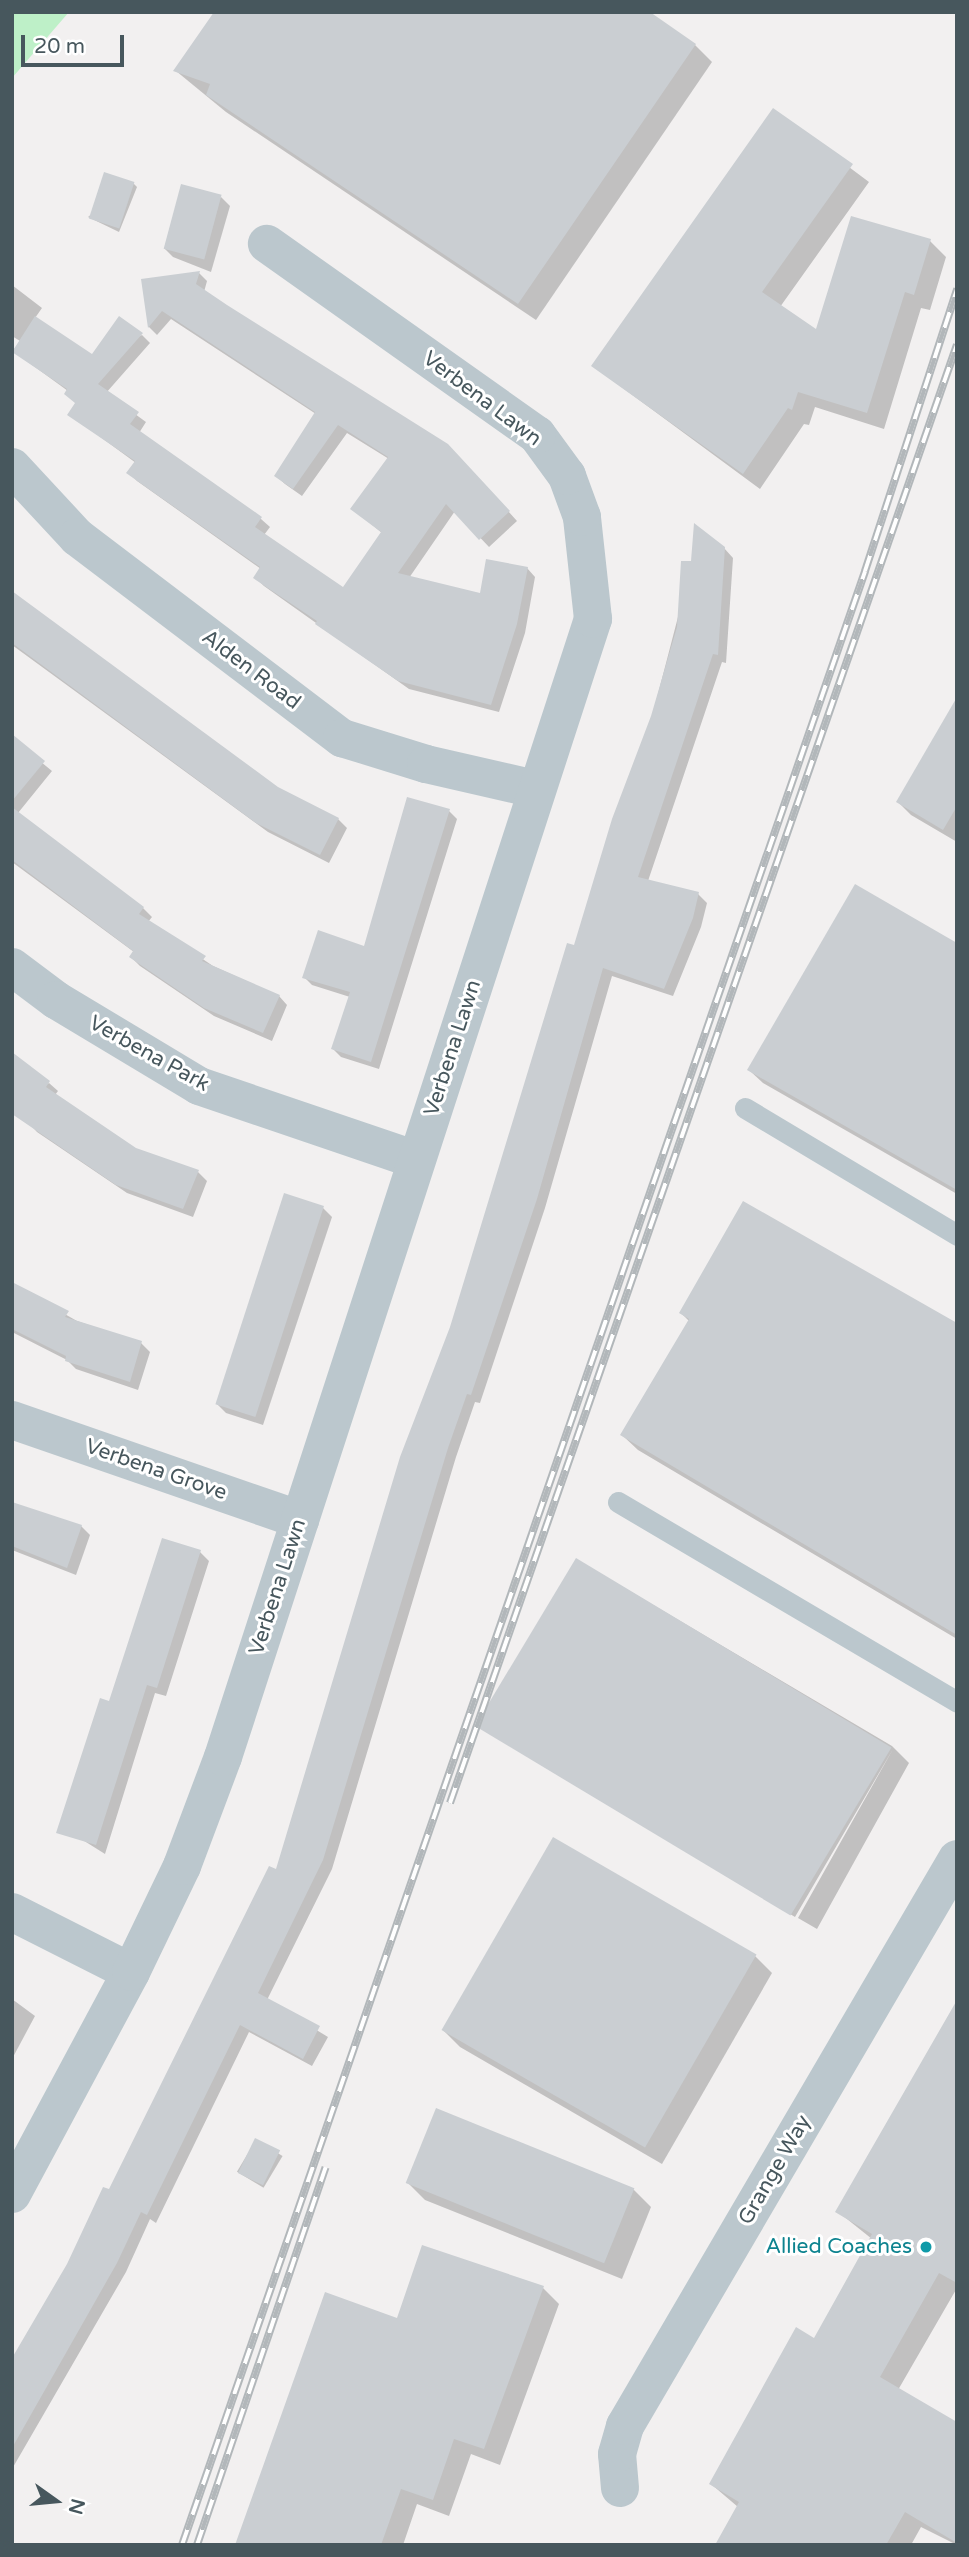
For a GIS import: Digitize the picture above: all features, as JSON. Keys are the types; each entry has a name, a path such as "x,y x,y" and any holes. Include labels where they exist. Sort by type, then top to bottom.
{"street":[{"name":"Verbena Lawn","path":"12,2194 131,1972 182,1866 214,1781 593,619 582,517 567,476 537,435 267,244"},
{"name":"Alden Road","path":"12,467 77,537 342,738 426,764 536,789"},
{"name":"Verbena Park","path":"12,967 56,1000 199,1086 416,1160"},
{"name":"Verbena Grove","path":"12,1420 300,1520"},
{"name":"Grange Way","path":"620,2488 617,2455 625,2426 957,1859"},
{"path":"12,1912 131,1972"}],"lane":[{"path":"745,1108 957,1235"},
{"path":"618,1502 957,1702"}],"green space":[{"path":"12,12 69,12 12,78"}],"building":[{"path":"214,12 650,12 696,44 518,304 206,95 210,84 173,71"},
{"path":"773,108 853,164 762,292 816,329 851,216 931,239 914,295 905,292 867,413 798,392 792,410 788,408 743,474 591,366"},
{"path":"104,172 134,182 119,228 89,219"},
{"path":"181,184 222,195 204,260 164,249"},
{"path":"200,271 196,284 448,444 510,511 479,540 446,504 398,573 480,593 486,559 528,567 517,624 491,705 398,681 315,624 317,621 253,578 260,567 126,473 135,461 67,415 75,403 64,394 67,389 12,352 35,316 92,354 119,316 143,333 98,384 139,412 130,424 262,517 255,527 343,587 381,532 350,509 388,457 338,425 293,489 274,476 315,412 162,311 148,328 141,279"},
{"path":"694,523 725,547 718,655 713,654 638,877 699,892 693,918 664,989 603,968 537,1199 471,1395 467,1394 448,1448 323,1860 258,1993 320,2026 303,2059 240,2025 147,2215 141,2212 117,2263 12,2448 12,2358 67,2264 103,2187 109,2189 269,1866 276,1869 400,1457 450,1327 567,943 574,945 612,819 651,716 677,627 681,561 691,561"},
{"path":"12,591 278,787 339,818 320,855 256,823 12,643"},
{"path":"957,697 957,806 943,830 896,802"},
{"path":"12,734 45,761 12,801"},
{"path":"407,797 450,809 371,1062 331,1049 350,992 302,978 318,930 364,946"},
{"path":"12,807 144,907 139,914 206,956 202,961 280,995 263,1033 204,1008 129,957 133,951 12,860"},
{"path":"855,884 957,943 957,1190 747,1070"},
{"path":"12,1052 50,1081 46,1087 136,1148 199,1170 183,1209 116,1185 12,1114"},
{"path":"284,1193 324,1206 255,1417 215,1404"},
{"path":"743,1201 957,1323 957,1635 620,1435 689,1319 679,1313"},
{"path":"12,1282 69,1311 65,1317 142,1341 130,1382 65,1361 66,1356 12,1329"},
{"path":"12,1502 82,1525 67,1568 12,1546"},
{"path":"162,1538 201,1550 157,1688 147,1685 96,1845 56,1833 100,1698 109,1701"},
{"path":"576,1558 891,1748 790,1916 475,1726"},
{"path":"553,1837 757,1954 645,2148 442,2030"},
{"path":"957,2000 957,2283 939,2273 880,2377 957,2422 957,2543 905,2512 886,2545 715,2545 739,2502 709,2484 796,2327 814,2338 872,2234 835,2212"},
{"path":"436,2108 634,2188 604,2263 406,2183"},
{"path":"255,2138 280,2150 263,2185 238,2173"},
{"path":"422,2245 544,2286 484,2449 454,2439 433,2500 401,2489 381,2545 235,2545 325,2292 397,2318"}],"railway":[{"path":"182,2545 865,571 957,289"},
{"path":"450,1803 957,345"},
{"path":"197,2545 326,2167"}],"place":[{"name":"Allied Coaches","path":"926,2247"}]}
